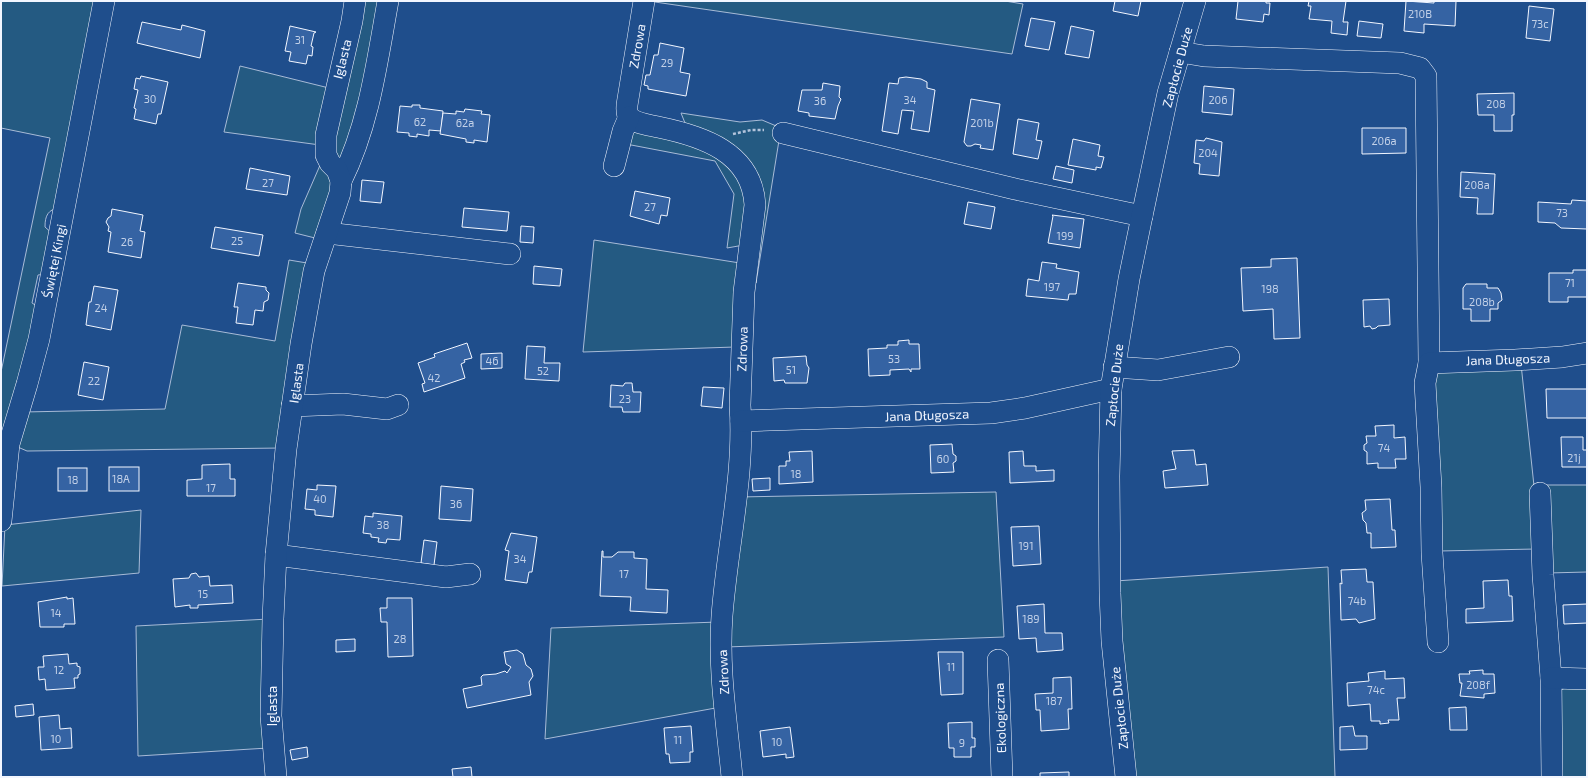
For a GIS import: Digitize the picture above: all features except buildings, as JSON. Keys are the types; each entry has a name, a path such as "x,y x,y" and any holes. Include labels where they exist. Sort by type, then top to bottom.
{"street":[{"name":"Świętej Kingi","path":"1,521 5,443 27,384 39,339 104,1"},
{"name":"Iglasta","path":"276,777 271,716 276,555 286,449 314,271 340,193 340,181 337,170 330,163 326,155 326,135 355,1"},
{"path":"340,181 351,161 370,99 388,1"},
{"name":"Zdrowa","path":"644,1 627,105 629,117 637,122 684,132 716,144 740,166 749,178 754,190 755,205 744,292 740,405 741,421 737,481 722,618 723,687 732,777"},
{"name":"Zapłocie Duże","path":"1126,777 1112,641 1110,593 1109,476 1111,389 1142,216 1168,93 1195,1"},
{"path":"1180,52 1204,56 1400,63 1420,68 1426,76 1429,363 1425,383 1432,552 1438,642"},
{"path":"614,166 622,132 629,117"},
{"path":"783,133 1015,189 1142,216"},
{"path":"327,233 510,254"},
{"name":"Jana Długosza","path":"1429,363 1515,360 1562,357 1587,353"},
{"path":"1114,367 1158,370 1229,357"},
{"name":"Jana Długosza","path":"741,421 991,413 1025,408 1111,389"},
{"path":"292,406 343,404 387,409 398,405"},
{"path":"1540,494 1543,575 1551,678 1552,777"},
{"path":"276,555 446,576 470,574"},
{"name":"Ekologiczna","path":"998,660 1002,777"},
{"path":"1551,678 1587,678"}],"path":[{"path":"716,144 724,137 743,131 759,130 783,133"}],"shaded area":[{"path":"1,1 100,1 60,207 50,211 46,219 45,227 54,235 47,274 38,275 32,303 40,308 6,429 1,432 1,372 50,138 1,128"},
{"path":"359,1 382,1 365,102 339,161 334,155 333,122"},
{"path":"648,1 1005,1 1023,4 1012,54"},
{"path":"240,66 329,88 320,145 224,132"},
{"path":"681,113 740,122 762,120 781,128 756,283 761,198 687,128"},
{"path":"640,130 706,145 748,188 744,245 727,248 734,194 715,161 626,144 630,134"},
{"path":"321,163 335,186 319,239 295,233 301,209"},
{"path":"594,240 740,263 735,347 583,352"},
{"path":"289,260 307,263 283,448 27,451 13,445 24,412 165,409 182,325 275,341"},
{"path":"1521,364 1534,486 1536,549 1439,551 1433,383 1436,373"},
{"path":"1545,485 1587,485 1587,572 1548,573"},
{"path":"996,492 1004,637 726,647 739,497"},
{"path":"141,510 139,573 2,586 5,525"},
{"path":"1328,567 1335,777 1132,777 1115,581"},
{"path":"269,619 268,748 138,756 136,626"},
{"path":"718,622 721,707 545,739 551,628"},
{"path":"1569,686 1587,686 1587,777 1558,777 1561,690"}]}
